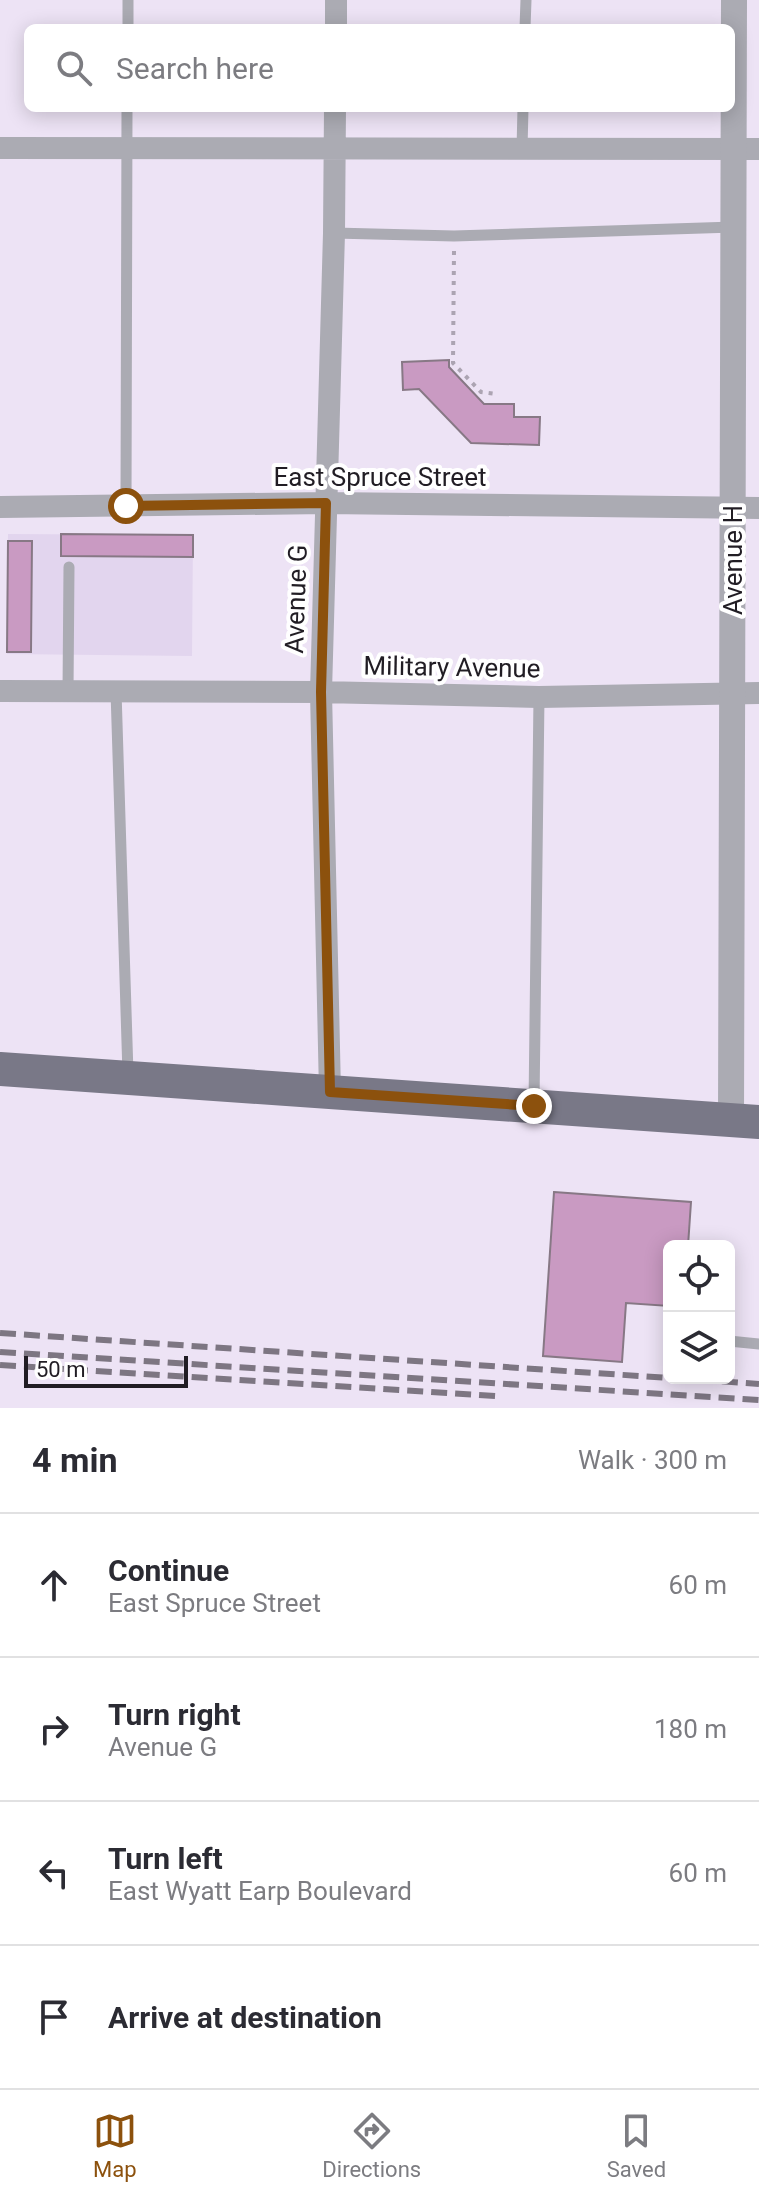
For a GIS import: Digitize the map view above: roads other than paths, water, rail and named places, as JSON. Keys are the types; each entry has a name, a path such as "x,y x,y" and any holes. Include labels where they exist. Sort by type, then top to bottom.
{"main road":[{"path":"0,1069 745,1121"}],"street":[{"path":"336,0 336,24"},
{"name":"Avenue H","path":"734,0 746,149 734,227 746,508 733,693 745,1121"},
{"name":"Avenue G","path":"330,1092 321,692 335,112"},
{"path":"0,148 746,149"},
{"name":"East Spruce Street","path":"0,507 326,503 746,508"},
{"name":"Military Avenue","path":"0,691 321,692 539,697 759,693"}],"lane":[{"path":"128,0 128,24"},
{"path":"525,24 526,0"},
{"path":"126,506 127,112"},
{"path":"522,149 523,112"},
{"path":"334,233 454,236 734,227"},
{"path":"68,691 69,567"},
{"path":"116,691 128,1078"},
{"path":"534,1106 539,697"},
{"path":"735,1342 759,1344"}],"railway":[{"path":"0,1333 663,1378"},
{"path":"0,1352 759,1400"},
{"path":"0,1365 496,1396"},
{"path":"735,1382 759,1384"}]}
